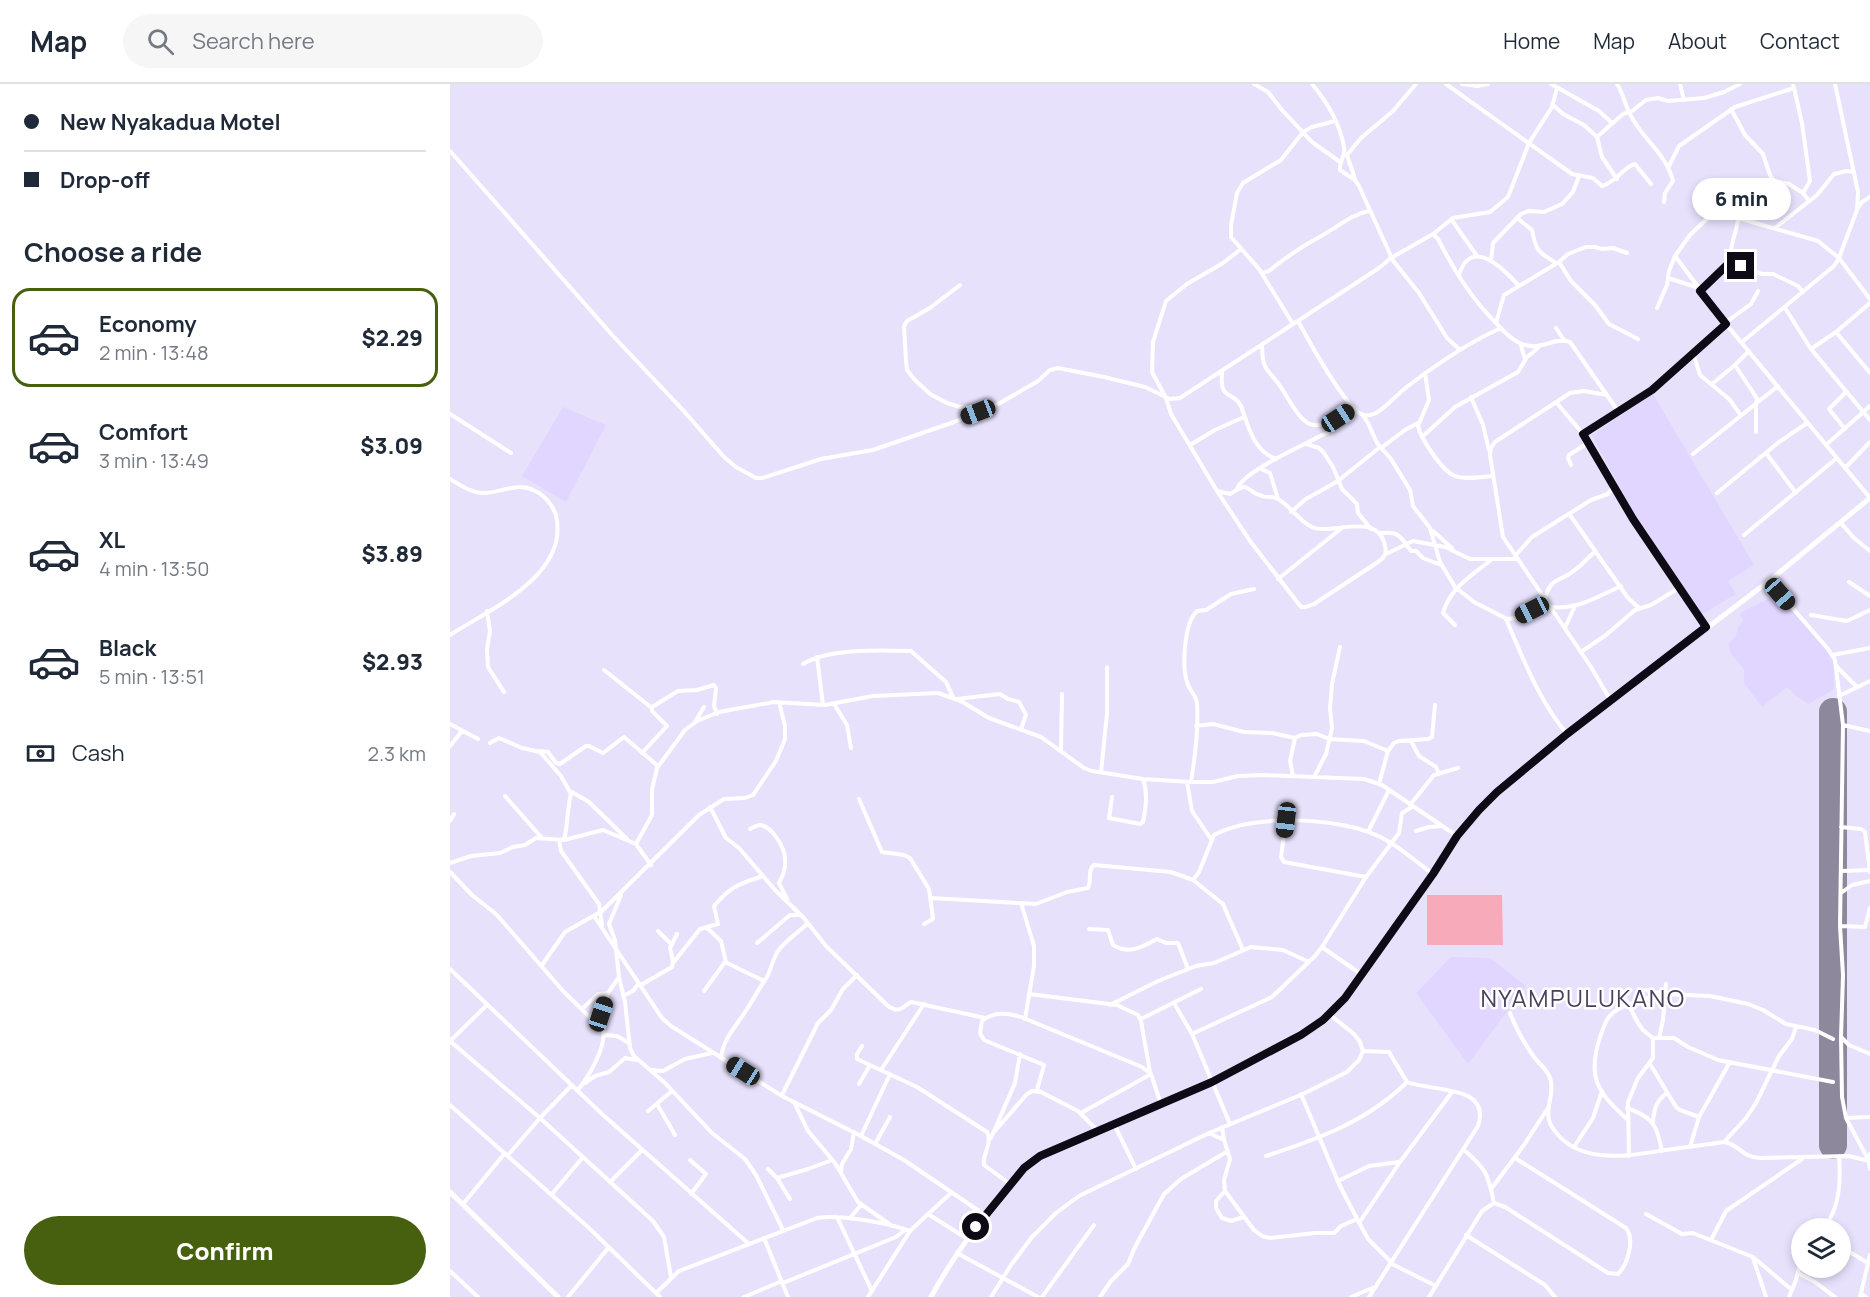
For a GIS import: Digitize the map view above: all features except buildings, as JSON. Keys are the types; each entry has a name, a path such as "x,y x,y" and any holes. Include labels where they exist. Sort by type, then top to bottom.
{"main road":[{"path":"931,1297 966,1238 1024,1168 1040,1156 1212,1082 1301,1035 1329,1014 1345,998 1362,975 1457,836 1497,792 1567,734 1768,581 1870,498"},
{"path":"450,1192 558,1297"}],"street":[{"path":"1254,84 1268,92 1316,145 1340,162"},
{"path":"1312,84 1326,100 1355,180 1391,258 1419,293 1447,338 1459,350"},
{"path":"1347,155 1361,138 1393,111 1416,84"},
{"path":"1446,84 1572,174 1593,178 1602,186 1617,179 1629,166 1635,164 1651,184"},
{"path":"1462,84 1484,86 1488,84"},
{"path":"1551,84 1599,111 1612,123"},
{"path":"1617,84 1638,127 1669,166 1673,181 1665,193 1664,202"},
{"path":"1680,84 1684,100"},
{"path":"1598,137 1623,114 1643,102 1654,98 1668,101 1714,95 1740,84"},
{"path":"1835,84 1858,192 1857,210"},
{"path":"1669,166 1679,146 1731,109 1794,86 1810,181 1803,193"},
{"path":"450,151 614,337 724,457 751,476 762,478 820,459 873,450 993,406 1038,381 1050,370 1058,368 1139,385 1166,398 1176,399 1185,396 1356,285 1391,258 1433,234 1451,219 1490,212 1508,197 1529,143 1552,104 1557,88"},
{"path":"1552,104 1598,137 1602,157 1617,179"},
{"path":"1731,109 1745,135 1763,154 1774,181 1789,184 1803,193 1809,201"},
{"path":"1293,324 1262,273 1231,237 1236,193 1243,183 1281,160 1303,133 1312,127 1335,121"},
{"path":"1344,148 1340,170 1355,180"},
{"path":"1774,228 1822,190 1834,174 1854,172"},
{"path":"1491,261 1493,243 1518,218 1528,211 1544,212 1562,204 1572,192 1579,176"},
{"path":"1742,342 1834,266 1857,210 1870,196"},
{"path":"1262,273 1269,271 1304,244 1347,219 1369,211"},
{"path":"1656,308 1667,285 1675,256 1690,235 1714,213 1739,217 1818,240 1839,258 1870,301 1836,332 1810,349"},
{"path":"1698,289 1727,265 1739,217"},
{"path":"1518,218 1532,230 1533,241 1538,251 1558,263 1609,324 1638,339"},
{"path":"1451,219 1478,256"},
{"path":"1433,234 1472,297 1501,328 1521,344 1525,361"},
{"path":"1496,323 1504,295 1558,263 1568,254 1590,246 1602,249 1613,248 1627,253"},
{"path":"1240,249 1223,263 1173,295 1163,307 1152,342 1151,362 1152,372 1166,398 1171,414 1250,542 1298,605 1306,607 1405,543 1417,541 1457,551"},
{"path":"1484,258 1491,253"},
{"path":"1458,276 1469,258 1478,256 1491,261 1519,286"},
{"path":"1675,256 1725,324 1870,498"},
{"path":"1727,265 1741,266 1762,274 1773,274 1798,286 1803,292"},
{"path":"1668,278 1698,289"},
{"path":"960,285 930,308 907,321 904,331 907,370 930,394 947,404 993,406"},
{"path":"1583,434 1652,390 1725,324 1751,304 1758,291"},
{"path":"1785,308 1810,349 1870,420"},
{"path":"1298,321 1319,359 1368,423 1380,447 1410,490 1413,506 1430,528 1470,559 1516,558 1533,537 1591,500 1608,494 1613,486"},
{"path":"1262,344 1264,369 1277,382 1298,416 1305,422 1317,425 1358,411 1371,415 1377,412 1425,373 1459,350 1501,328"},
{"path":"1556,328 1564,340"},
{"path":"1836,332 1870,373"},
{"path":"1521,344 1540,346 1564,340 1570,342 1618,411"},
{"path":"1422,437 1449,412 1471,397 1518,372 1540,346"},
{"path":"1712,384 1749,351"},
{"path":"1693,354 1700,375 1732,403 1740,414"},
{"path":"1735,365 1757,401 1756,432"},
{"path":"1222,371 1221,382 1224,392 1238,402 1255,440 1267,455 1276,459"},
{"path":"1291,512 1306,499 1338,481 1380,447 1418,423 1429,400 1425,373"},
{"path":"1693,454 1740,414 1778,386"},
{"path":"1490,455 1495,442 1577,391 1607,395"},
{"path":"1845,429 1829,409 1846,392"},
{"path":"1471,397 1485,430 1503,537 1611,700"},
{"path":"1556,402 1583,434 1613,486 1706,627"},
{"path":"1826,445 1870,406"},
{"path":"1237,489 1240,482 1260,469 1302,444 1334,429 1358,411"},
{"path":"450,414 511,453"},
{"path":"1190,445 1215,430 1244,417"},
{"path":"1418,423 1422,437 1452,475 1467,478 1493,476"},
{"path":"1717,493 1807,423"},
{"path":"1845,468 1870,442"},
{"path":"1571,465 1569,455 1588,443"},
{"path":"1302,444 1314,446 1324,453 1338,481 1357,504 1358,513 1371,529"},
{"path":"1766,453 1796,493"},
{"path":"1743,535 1837,458"},
{"path":"1260,469 1270,472 1278,499 1302,521 1316,528 1344,526 1371,529 1379,533 1394,533 1400,536 1411,551 1416,551 1426,559 1442,565"},
{"path":"450,479 481,493 516,487 534,490 553,507 557,517 558,538 550,559 528,583 510,597 450,634"},
{"path":"1217,491 1229,494 1245,486 1263,497 1278,499"},
{"path":"1570,515 1628,598 1639,608"},
{"path":"1841,523 1870,551"},
{"path":"1278,579 1344,526"},
{"path":"1430,528 1442,565 1456,588 1474,602 1505,619 1516,618 1547,603 1574,607 1621,586"},
{"path":"1379,533 1383,540 1385,555"},
{"path":"1547,603 1547,590 1552,584 1576,569 1595,552"},
{"path":"1455,625 1443,613 1449,599 1456,588 1492,560"},
{"path":"1768,581 1833,655 1836,666 1843,725 1840,893 1843,975 1842,1097 1846,1118 1869,1162"},
{"path":"1849,582 1870,596"},
{"path":"1581,652 1639,608 1651,605 1679,588"},
{"path":"1211,839 1192,811 1189,782 1195,754 1196,699 1186,680 1185,643 1192,616 1197,611 1206,610 1230,594 1254,589"},
{"path":"1565,629 1574,607"},
{"path":"1811,615 1847,621 1870,610"},
{"path":"487,611 490,631 487,649 488,667 504,692"},
{"path":"1505,619 1552,715 1567,734"},
{"path":"1314,777 1326,754 1332,728 1329,711 1340,647"},
{"path":"1833,655 1870,648"},
{"path":"803,664 817,657 853,652 913,651 946,682 955,699"},
{"path":"817,657 823,705"},
{"path":"1836,666 1857,687"},
{"path":"1101,772 1107,714 1107,667"},
{"path":"604,670 652,708 667,726 642,753"},
{"path":"1839,696 1870,681"},
{"path":"652,708 657,702 678,691 697,690 714,685 716,688 714,706 717,714"},
{"path":"636,844 652,815 653,783 658,766 685,730 695,723 740,708 779,702 823,705 873,696 926,693 938,693 955,699 984,716 1041,737 1084,768 1143,779 1189,782 1213,782 1245,776 1364,779 1389,790 1457,836"},
{"path":"955,699 1000,694 1019,702 1026,715 1022,729"},
{"path":"1061,750 1062,694"},
{"path":"542,965 565,932 602,911 651,865 680,833 710,807 729,798 750,796 778,757 786,734 779,702"},
{"path":"834,704 848,725 851,748"},
{"path":"1379,784 1388,751 1396,742 1432,737 1435,705"},
{"path":"695,723 704,707"},
{"path":"450,724 478,739"},
{"path":"1196,726 1213,724 1244,732 1272,733 1295,738 1301,735 1316,734 1329,739 1364,741 1388,751"},
{"path":"1843,725 1870,731"},
{"path":"450,746 462,730"},
{"path":"490,743 499,738 519,747 548,752 556,763 560,764 586,746 603,753 624,737 658,766"},
{"path":"1293,776 1290,762 1295,738"},
{"path":"1411,740 1419,756 1436,767 1438,772"},
{"path":"537,751 561,776 571,792 589,802 629,840"},
{"path":"1192,1034 1272,997 1309,962 1322,947 1366,877 1400,833 1402,813 1411,806 1426,783 1438,772 1458,768"},
{"path":"1112,797 1109,818 1140,824 1143,822 1146,802 1146,787 1143,779"},
{"path":"1368,832 1389,790"},
{"path":"571,792 568,826 561,840 560,849 596,898 602,911 602,926"},
{"path":"505,796 543,838"},
{"path":"859,799 882,852 910,858 929,889 933,919 924,924"},
{"path":"710,807 724,835 803,917 826,946 892,1010 902,1010 910,1002 985,1018 999,1014 1025,1019 1142,1067 1150,1073"},
{"path":"450,821 453,814"},
{"path":"1286,820 1283,861 1288,864 1366,877"},
{"path":"1193,880 1199,873 1211,839 1216,833 1264,822 1286,820 1328,824 1368,832 1391,843 1433,874"},
{"path":"750,829 759,825 764,827 772,833 784,852 785,871 779,885 790,904"},
{"path":"1416,831 1443,826"},
{"path":"1841,827 1861,829 1866,835 1870,871 1841,871"},
{"path":"450,861 500,853 525,845 534,839 561,840 603,830 636,844 651,865"},
{"path":"931,898 1040,904 1067,892 1088,888 1090,870 1094,865 1171,872 1193,880 1223,904 1242,950"},
{"path":"450,872 472,895 496,914 564,992 602,1028 604,1035 590,1072 578,1091"},
{"path":"623,996 640,984 670,969 700,929 718,924 714,906 731,888 763,876"},
{"path":"1840,893 1852,885 1870,881"},
{"path":"621,894 610,922 632,1052 638,1061 660,1078 712,1132 745,1159 756,1174 783,1230"},
{"path":"1021,903 1034,946 1034,966 1025,1019"},
{"path":"1840,926 1865,927 1870,908"},
{"path":"757,943 790,915 797,914 803,917"},
{"path":"594,916 665,1021 712,1053 794,1102 904,1160 985,1215"},
{"path":"721,1058 722,1050 732,1029 748,1009 778,952 788,939 800,932 808,923"},
{"path":"706,927 720,941 726,962 764,981"},
{"path":"1089,929 1108,930 1113,945 1125,950 1134,950 1157,939 1166,943 1178,943 1188,969"},
{"path":"658,931 671,944"},
{"path":"673,963 670,949 677,934"},
{"path":"1110,1005 1158,981 1188,969 1214,963 1251,947 1279,949 1309,962"},
{"path":"1322,947 1362,975"},
{"path":"704,991 726,962"},
{"path":"450,970 642,1150 749,1244"},
{"path":"782,1095 819,1022 831,1010 843,989 857,975"},
{"path":"589,1016 600,1015 608,993 619,977"},
{"path":"1629,1155 1628,1108 1633,1088 1653,1058 1656,1038 1663,1020 1665,984"},
{"path":"1141,1019 1201,989"},
{"path":"1621,990 1643,1030 1656,1038 1674,1038 1703,1054 1730,1062 1833,1082"},
{"path":"1645,990 1656,994 1710,996 1748,1004 1786,1024 1815,1030 1833,1039"},
{"path":"582,1009 598,994 608,993"},
{"path":"1029,994 1123,1007 1138,1015 1141,1019 1150,1073 1161,1105"},
{"path":"1627,1119 1602,1091 1594,1074 1594,1057 1610,1016 1617,1010 1656,994"},
{"path":"1174,1003 1192,1034 1230,1124"},
{"path":"881,1070 924,1004"},
{"path":"487,1005 450,1041 540,1118 653,1221 662,1233 671,1277"},
{"path":"1491,1188 1515,1158 1548,1108 1551,1093 1551,1079 1522,1040 1510,1013"},
{"path":"991,1297 1032,1237 1056,1213 1089,1191 1222,1127 1347,1072 1359,1060 1363,1051 1354,1034 1329,1014"},
{"path":"985,1018 980,1026 980,1033 984,1040 1044,1065 1036,1088 1081,1113 1098,1131"},
{"path":"1724,1142 1742,1123 1756,1103 1779,1056 1792,1040 1796,1027"},
{"path":"604,1035 617,1036 629,1043"},
{"path":"1841,1038 1849,1045 1870,1054"},
{"path":"862,1046 857,1059 932,1096 987,1132 989,1143"},
{"path":"1363,1051 1389,1052 1407,1082 1472,1098 1479,1110 1480,1119 1478,1126 1369,1297"},
{"path":"650,1070 665,1070 685,1059 712,1053"},
{"path":"1010,1184 984,1165 983,1160 1015,1083 1020,1054"},
{"path":"582,1085 595,1076 609,1072 625,1059 638,1061"},
{"path":"1690,1147 1700,1117 1730,1062"},
{"path":"1650,1064 1680,1110 1700,1117"},
{"path":"860,1084 870,1065"},
{"path":"660,1078 665,1070"},
{"path":"1081,1113 1150,1073"},
{"path":"861,1136 890,1074"},
{"path":"1266,1156 1320,1138 1384,1103 1407,1082"},
{"path":"463,1204 572,1085"},
{"path":"648,1111 672,1091"},
{"path":"993,1133 1027,1094 1033,1091 1042,1092"},
{"path":"1574,1147 1593,1118 1602,1091"},
{"path":"1222,1127 1230,1159 1224,1180 1225,1191 1254,1230 1270,1238 1334,1233 1341,1226 1358,1221 1452,1092"},
{"path":"1653,1123 1654,1109 1667,1092"},
{"path":"1301,1094 1338,1181 1368,1239 1390,1262 1436,1286"},
{"path":"794,1102 810,1134 834,1161 861,1205 894,1226"},
{"path":"657,1104 675,1135"},
{"path":"450,1105 552,1194 658,1295 671,1277 679,1271 817,1218 836,1217 908,1230"},
{"path":"1548,1108 1552,1126 1574,1147 1599,1155 1629,1155 1730,1142 1750,1158 1856,1156 1869,1162"},
{"path":"1628,1108 1642,1114 1653,1123 1659,1133 1662,1151"},
{"path":"875,1143 890,1117"},
{"path":"1846,1118 1870,1117"},
{"path":"1114,1124 1136,1169"},
{"path":"841,1172 844,1160 851,1149 854,1132"},
{"path":"1209,1133 1224,1140"},
{"path":"1463,1149 1481,1164 1488,1175 1494,1203"},
{"path":"610,1182 642,1150"},
{"path":"1100,1297 1111,1281 1128,1264 1164,1194 1181,1179 1228,1151"},
{"path":"1870,1154 1870,1169"},
{"path":"1831,1218 1840,1182 1839,1156"},
{"path":"552,1194 583,1157"},
{"path":"1494,1203 1505,1207 1608,1274 1618,1274 1624,1267 1630,1238 1626,1228 1515,1158"},
{"path":"1711,1240 1726,1211 1803,1158"},
{"path":"690,1160 706,1174 691,1194"},
{"path":"777,1178 844,1160"},
{"path":"1338,1181 1377,1164 1400,1162"},
{"path":"768,1169 777,1178 790,1199"},
{"path":"1225,1191 1216,1201 1216,1208 1222,1218 1231,1221 1244,1217"},
{"path":"744,1297 896,1237 928,1214 951,1193"},
{"path":"1429,1297 1482,1211 1494,1203"},
{"path":"849,1219 861,1205"},
{"path":"928,1214 966,1238"},
{"path":"1646,1214 1682,1234 1693,1233 1753,1257 1792,1290"},
{"path":"836,1217 872,1291"},
{"path":"956,1253 1040,1297 1094,1225"},
{"path":"868,1297 908,1230"},
{"path":"1466,1236 1545,1285 1556,1297"},
{"path":"764,1238 788,1297"},
{"path":"568,1297 609,1248"},
{"path":"1851,1253 1868,1263"},
{"path":"1866,1297 1861,1296 1870,1255"},
{"path":"1753,1257 1766,1297"},
{"path":"450,1271 478,1297"},
{"path":"1790,1297 1796,1278"},
{"path":"1807,1278 1834,1297"},
{"path":"1351,1297 1376,1286"}],"shaded area":[{"path":"1653,394 1754,565 1728,581 1736,594 1701,615 1629,504 1592,435"},
{"path":"563,407 606,425 566,502 522,476"},
{"path":"1779,593 1830,655 1834,665 1834,689 1809,704 1787,687 1762,707 1744,683 1744,669 1731,654 1728,644 1736,636 1738,627 1743,621 1740,615 1742,612"},
{"path":"1826,703 1835,703 1836,1154 1827,1153"},
{"path":"1427,895 1502,895 1503,945 1427,945"},
{"path":"1451,957 1490,958 1526,986 1468,1064 1416,993"}],"runway":[{"path":"1833,712 1833,1145"}],"district":[{"name":"NYAMPULUKANO","path":"1583,997"}],"route":[{"path":"976,1227 1024,1168 1040,1156 1212,1082 1301,1035 1323,1020 1345,998 1433,874 1457,836 1479,810 1497,792 1567,734 1706,627 1624,505 1583,434 1652,390 1726,324 1700,291 1727,265 1741,266"}]}
